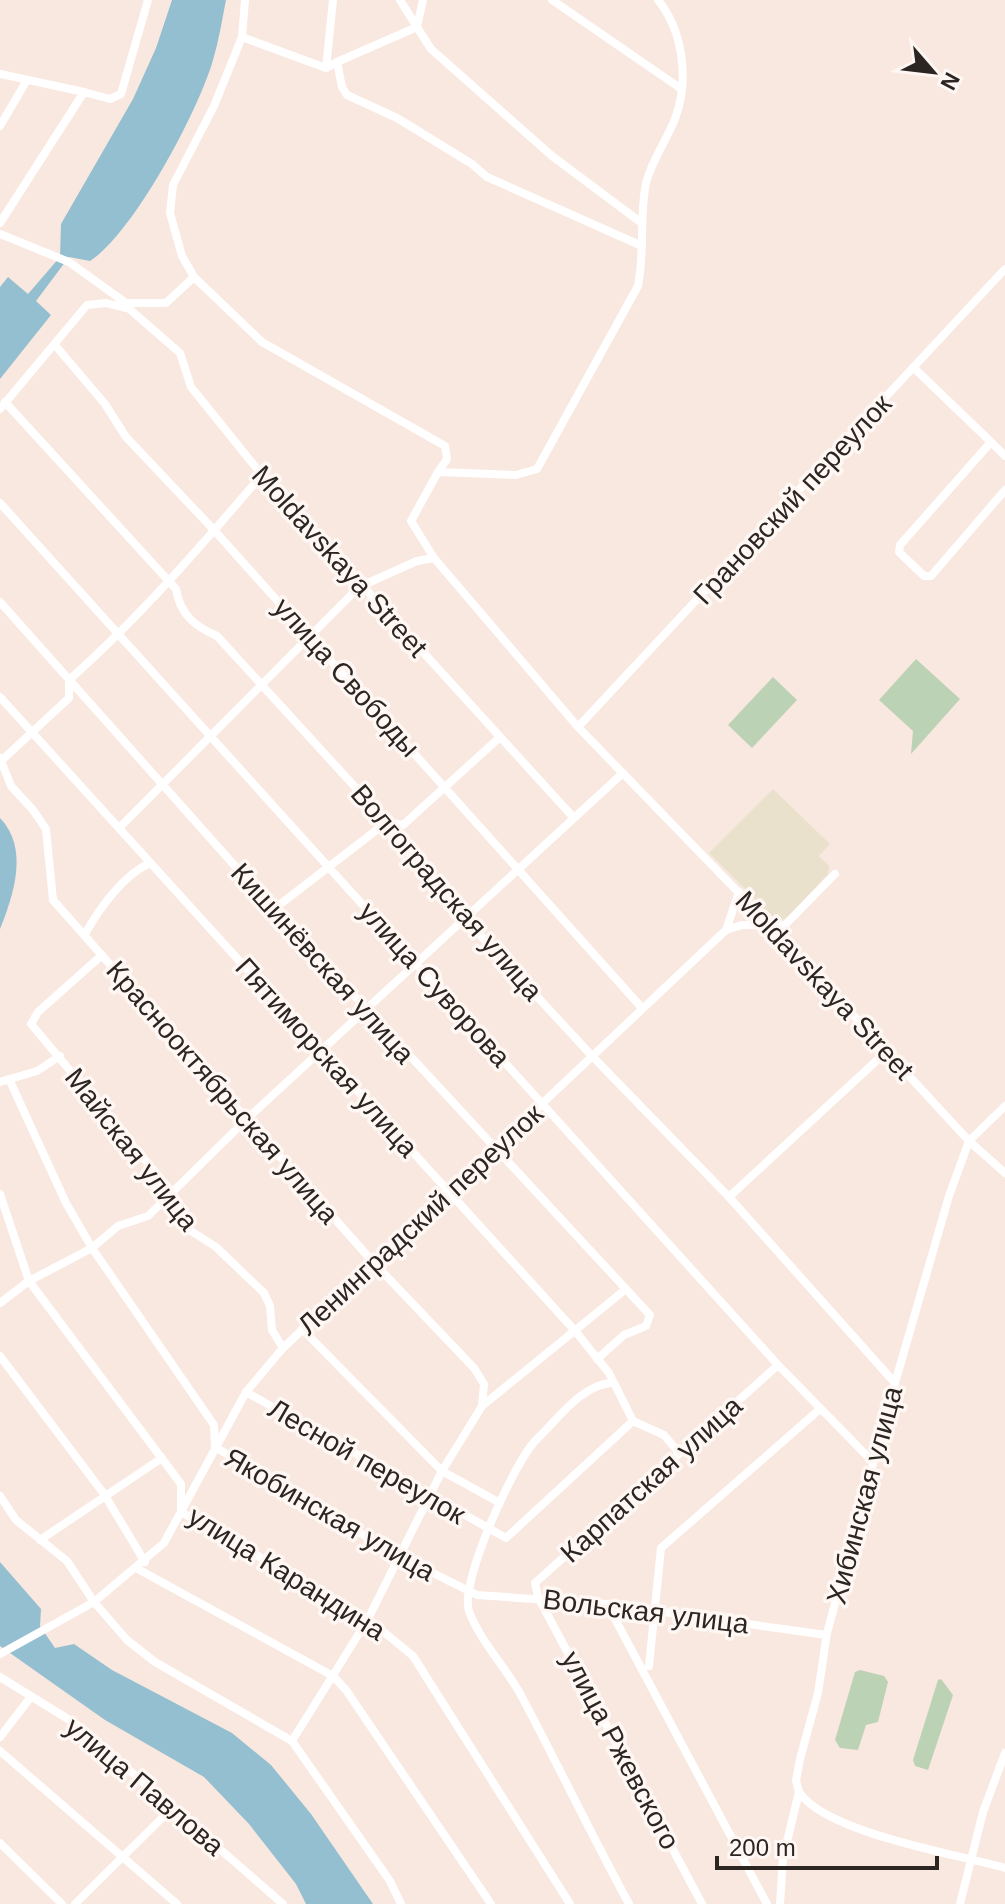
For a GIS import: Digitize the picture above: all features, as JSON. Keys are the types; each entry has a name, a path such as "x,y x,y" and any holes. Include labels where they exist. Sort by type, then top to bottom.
{"street":[{"path":"0,74 110,99 121,94 148,0"},
{"path":"245,0 242,37 214,106 173,185 170,213 182,256 194,277 262,342 445,446 447,459 438,472"},
{"path":"326,68 333,0"},
{"path":"400,0 431,49 552,156 639,221"},
{"path":"417,27 423,0"},
{"path":"552,0 680,88"},
{"path":"438,472 516,475 530,473 542,464 638,286 642,246 639,221 650,170 676,117 680,88 682,58 676,31 658,0"},
{"path":"242,37 326,68 417,27"},
{"path":"337,62 342,87 355,101 397,118 472,164 487,177 642,246"},
{"path":"0,126 27,80"},
{"path":"0,223 84,92"},
{"name":"Moldavskaya Street","path":"0,234 69,262 180,353 191,387 262,475 359,587 573,817"},
{"name":"Грановский переулок","path":"578,727 1005,269"},
{"path":"119,300 166,303 194,277"},
{"path":"3,406 87,305 106,303 129,309"},
{"name":"улица Свободы","path":"55,345 105,404 126,437 311,637 642,1008"},
{"path":"915,369 1005,456"},
{"name":"Волгоградская улица","path":"3,406 176,589 178,605 195,626 217,636 387,822 422,872 467,917 592,1056 729,1197 895,1383"},
{"path":"991,442 900,545 899,552 924,576 931,576 1005,490"},
{"name":"Moldavskaya Street","path":"438,472 411,521 434,558 578,727 739,892 969,1141 1005,1173"},
{"path":"1,759 69,698 69,680 118,636 169,583 262,475"},
{"name":"улица Суворова","path":"0,503 778,1365 873,1462"},
{"path":"119,828 359,587 417,561 434,558"},
{"name":"Кишинёвская улица","path":"0,602 274,909 651,1319 646,1326 624,1335 597,1359"},
{"name":"Пятиморская улица","path":"0,697 576,1332 597,1359 633,1421"},
{"path":"274,909 387,822 403,825 499,738"},
{"name":"Краснооктябрьская улица","path":"1,759 11,786 46,829 53,900 249,1117 373,1262 481,1375 484,1384 482,1406"},
{"path":"0,1303 29,1281 92,1248 118,1226 148,1216 249,1117 623,773"},
{"path":"85,934 96,915 136,872 150,863"},
{"path":"726,930 742,925 785,925 835,874"},
{"path":"726,930 739,892"},
{"name":"Ленинградский переулок","path":"0,1654 94,1602 164,1543 246,1392 283,1348 451,1193 726,930"},
{"name":"Майская улица","path":"102,955 38,1012 31,1024 171,1191 182,1222 216,1247 264,1293 270,1306 272,1330 283,1348"},
{"path":"729,1197 887,1051"},
{"path":"5,1081 37,1071 60,1056"},
{"name":"Якобинская улица","path":"5,1081 92,1248 214,1425 215,1447 466,1592 469,1611 523,1697 574,1803 629,1904"},
{"name":"Хибинская улица","path":"780,1904 783,1858 799,1792 796,1781 818,1693 826,1635 895,1383 945,1209 969,1141 1005,1106"},
{"name":"улица Карандина","path":"0,1194 29,1281 181,1484 181,1512 368,1619 413,1656 570,1904"},
{"path":"292,1741 368,1619 442,1471 482,1406 626,1289"},
{"path":"302,1329 442,1471 500,1503"},
{"path":"0,1356 104,1494 140,1565 333,1676 346,1690 491,1904"},
{"name":"Карпатская улица","path":"538,1597 535,1583 778,1365"},
{"path":"466,1592 500,1503 531,1444 591,1388 612,1383"},
{"name":"Лесной переулок","path":"246,1392 489,1531"},
{"path":"649,1666 657,1612 661,1548 820,1409"},
{"path":"489,1531 510,1537 633,1421 664,1435 679,1453"},
{"path":"40,1540 104,1494 162,1458"},
{"path":"0,1496 16,1520 67,1561 94,1602 127,1640 155,1662 292,1741 390,1881 401,1904"},
{"name":"Вольская улица","path":"466,1592 607,1604 826,1635"},
{"name":"улица Ржевского","path":"538,1597 702,1904"},
{"path":"607,1604 767,1904"},
{"name":"улица Павлова","path":"0,1677 76,1724 283,1904"},
{"path":"0,1737 30,1698"},
{"path":"0,1751 177,1904"},
{"path":"960,1904 974,1859 983,1812 1004,1757"},
{"path":"799,1792 811,1807 831,1818 1005,1868"},
{"path":"75,1904 172,1808"},
{"path":"0,1843 62,1904"}],"shaded area":[{"path":"773,789 830,844 819,856 829,866 828,874 788,917 778,922 709,853"}],"green space":[{"path":"916,659 960,699 911,754 913,731 879,700"},
{"path":"773,677 797,700 752,748 728,725"},
{"path":"860,1670 884,1676 888,1682 878,1722 866,1725 858,1750 840,1748 835,1740 855,1672"},
{"path":"941,1679 953,1695 928,1770 915,1766 913,1760 938,1680"}],"water":[{"path":"172,0 226,0 213,60 194,109 144,199 107,247 90,261 69,257 36,301 51,315 0,379 0,287 8,277 28,294 60,257 61,224 133,99 156,48"},
{"path":"0,818 14,843 16,872 0,929"},
{"path":"0,1562 41,1609 40,1626 55,1648 74,1644 112,1670 232,1733 271,1765 311,1814 373,1904 306,1904 296,1884 249,1824 204,1777 105,1720 0,1646"}]}
